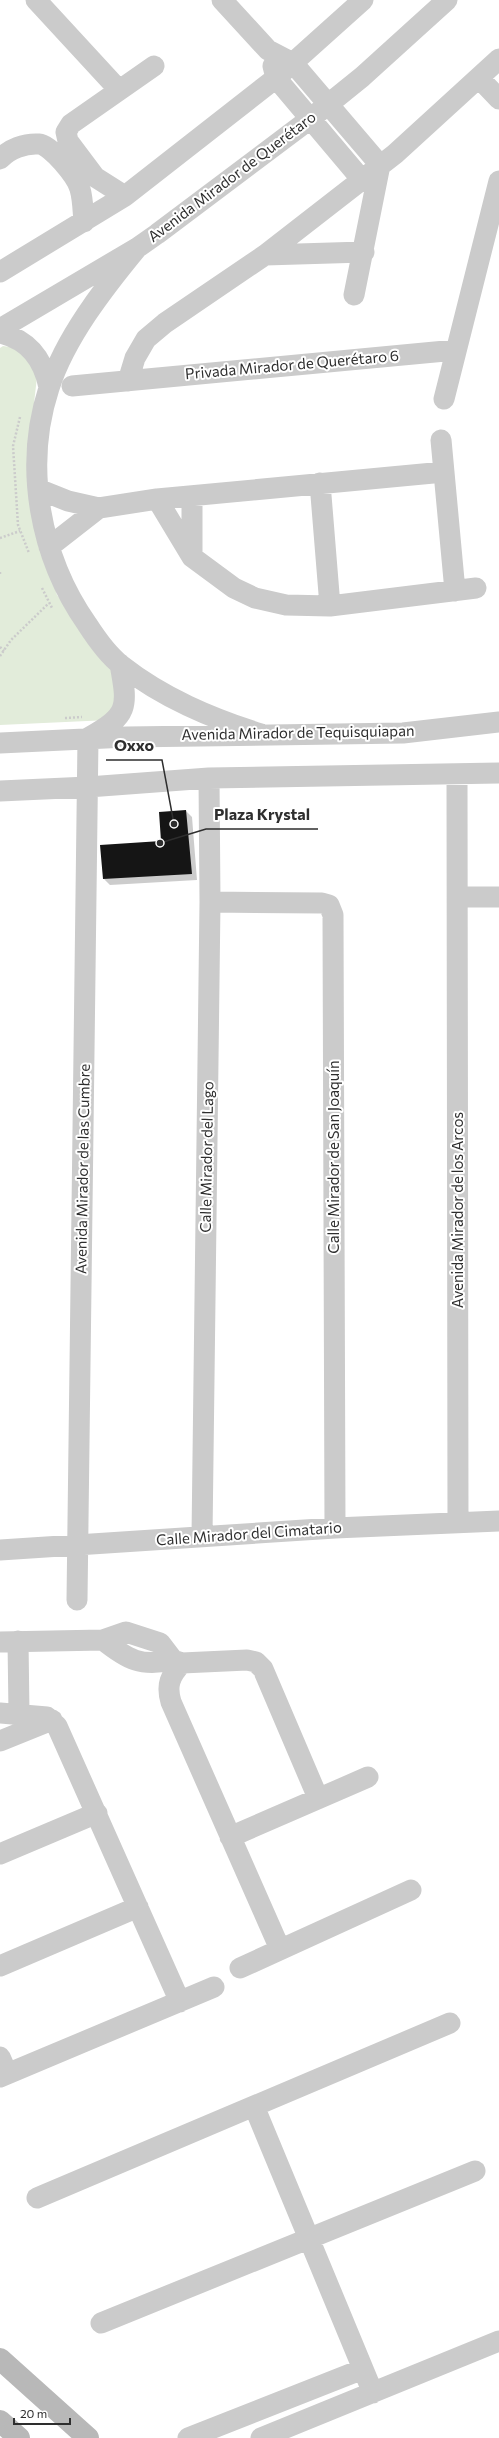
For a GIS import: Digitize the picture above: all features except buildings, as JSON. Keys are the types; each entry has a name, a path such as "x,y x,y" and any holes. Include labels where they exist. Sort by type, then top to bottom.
{"street":[{"path":"36,0 119,90"},
{"path":"222,0 268,50 294,63 380,165"},
{"path":"0,272 125,196 276,78 363,0"},
{"name":"Avenida Mirador de Querétaro","path":"0,329 137,248 329,104 362,77 447,0"},
{"path":"268,50 276,78 362,180"},
{"path":"128,381 134,358 146,340 165,323 265,255 362,180 499,59"},
{"path":"84,222 87,182 68,141 66,132 71,124 154,66"},
{"path":"479,78 499,99"},
{"path":"2,151 40,144 87,182 125,196"},
{"path":"354,295 364,252 380,165"},
{"path":"444,399 499,181"},
{"path":"137,248 116,273 86,317 49,387 41,420 37,454 38,489 49,547 61,580 77,610 96,639 120,664 152,687 187,706 224,722 261,734"},
{"path":"265,255 364,252"},
{"path":"0,333 12,336 26,344 38,356 46,371 49,387"},
{"name":"Privada Mirador de Querétaro 6","path":"72,386 456,350"},
{"path":"441,440 455,591"},
{"path":"38,489 68,501 99,508 157,499 444,472"},
{"path":"320,483 330,606"},
{"path":"192,496 192,557"},
{"path":"157,499 192,557 228,585 255,598 286,605 330,606 476,588"},
{"path":"49,547 99,508"},
{"path":"88,738 115,722 121,714 125,692 120,664"},
{"name":"Avenida Mirador de Tequisquiapan","path":"0,742 88,738 261,734 403,733 499,722"},
{"name":"Avenida Mirador de las Cumbre","path":"77,1600 88,738"},
{"path":"0,791 88,788 208,778 499,774"},
{"name":"Avenida Mirador de los Arcos","path":"457,775 459,897 458,1523"},
{"name":"Calle Mirador del Lago","path":"202,1537 210,902 208,778"},
{"path":"459,897 499,897"},
{"name":"Calle Mirador de San Joaquín","path":"210,902 322,903 329,905 333,915 335,1528"},
{"name":"Calle Mirador del Cimatario","path":"0,1550 335,1528 499,1521"},
{"path":"180,2002 97,1813 52,1720 47,1717 9,1713 9,1641 104,1640 122,1654 152,1664 177,1661 247,1660 256,1662 263,1669 318,1798"},
{"path":"177,1661 167,1690 280,1949"},
{"path":"0,1741 52,1720"},
{"path":"230,1836 368,1777"},
{"path":"0,1854 97,1813"},
{"path":"240,1968 411,1890"},
{"path":"0,1966 138,1907"},
{"path":"2,2069 180,2002 214,1987"},
{"path":"37,2198 450,2023"},
{"path":"254,2106 373,2393"},
{"path":"101,2323 475,2171"},
{"path":"261,2438 499,2341"},
{"path":"0,2359 88,2438"},
{"path":"188,2438 363,2369"},
{"path":"0,2421 19,2438"}],"path":[{"path":"0,538 20,531"},
{"path":"0,656 11,640 49,604"},
{"path":"0,647 4,651"}],"green space":[{"path":"3,346 24,349 38,368 32,421 28,493 57,595 121,677 109,720 0,725 0,348"}],"place":[{"name":"Oxxo","path":"174,824"},
{"name":"Plaza Krystal","path":"160,843"}]}
